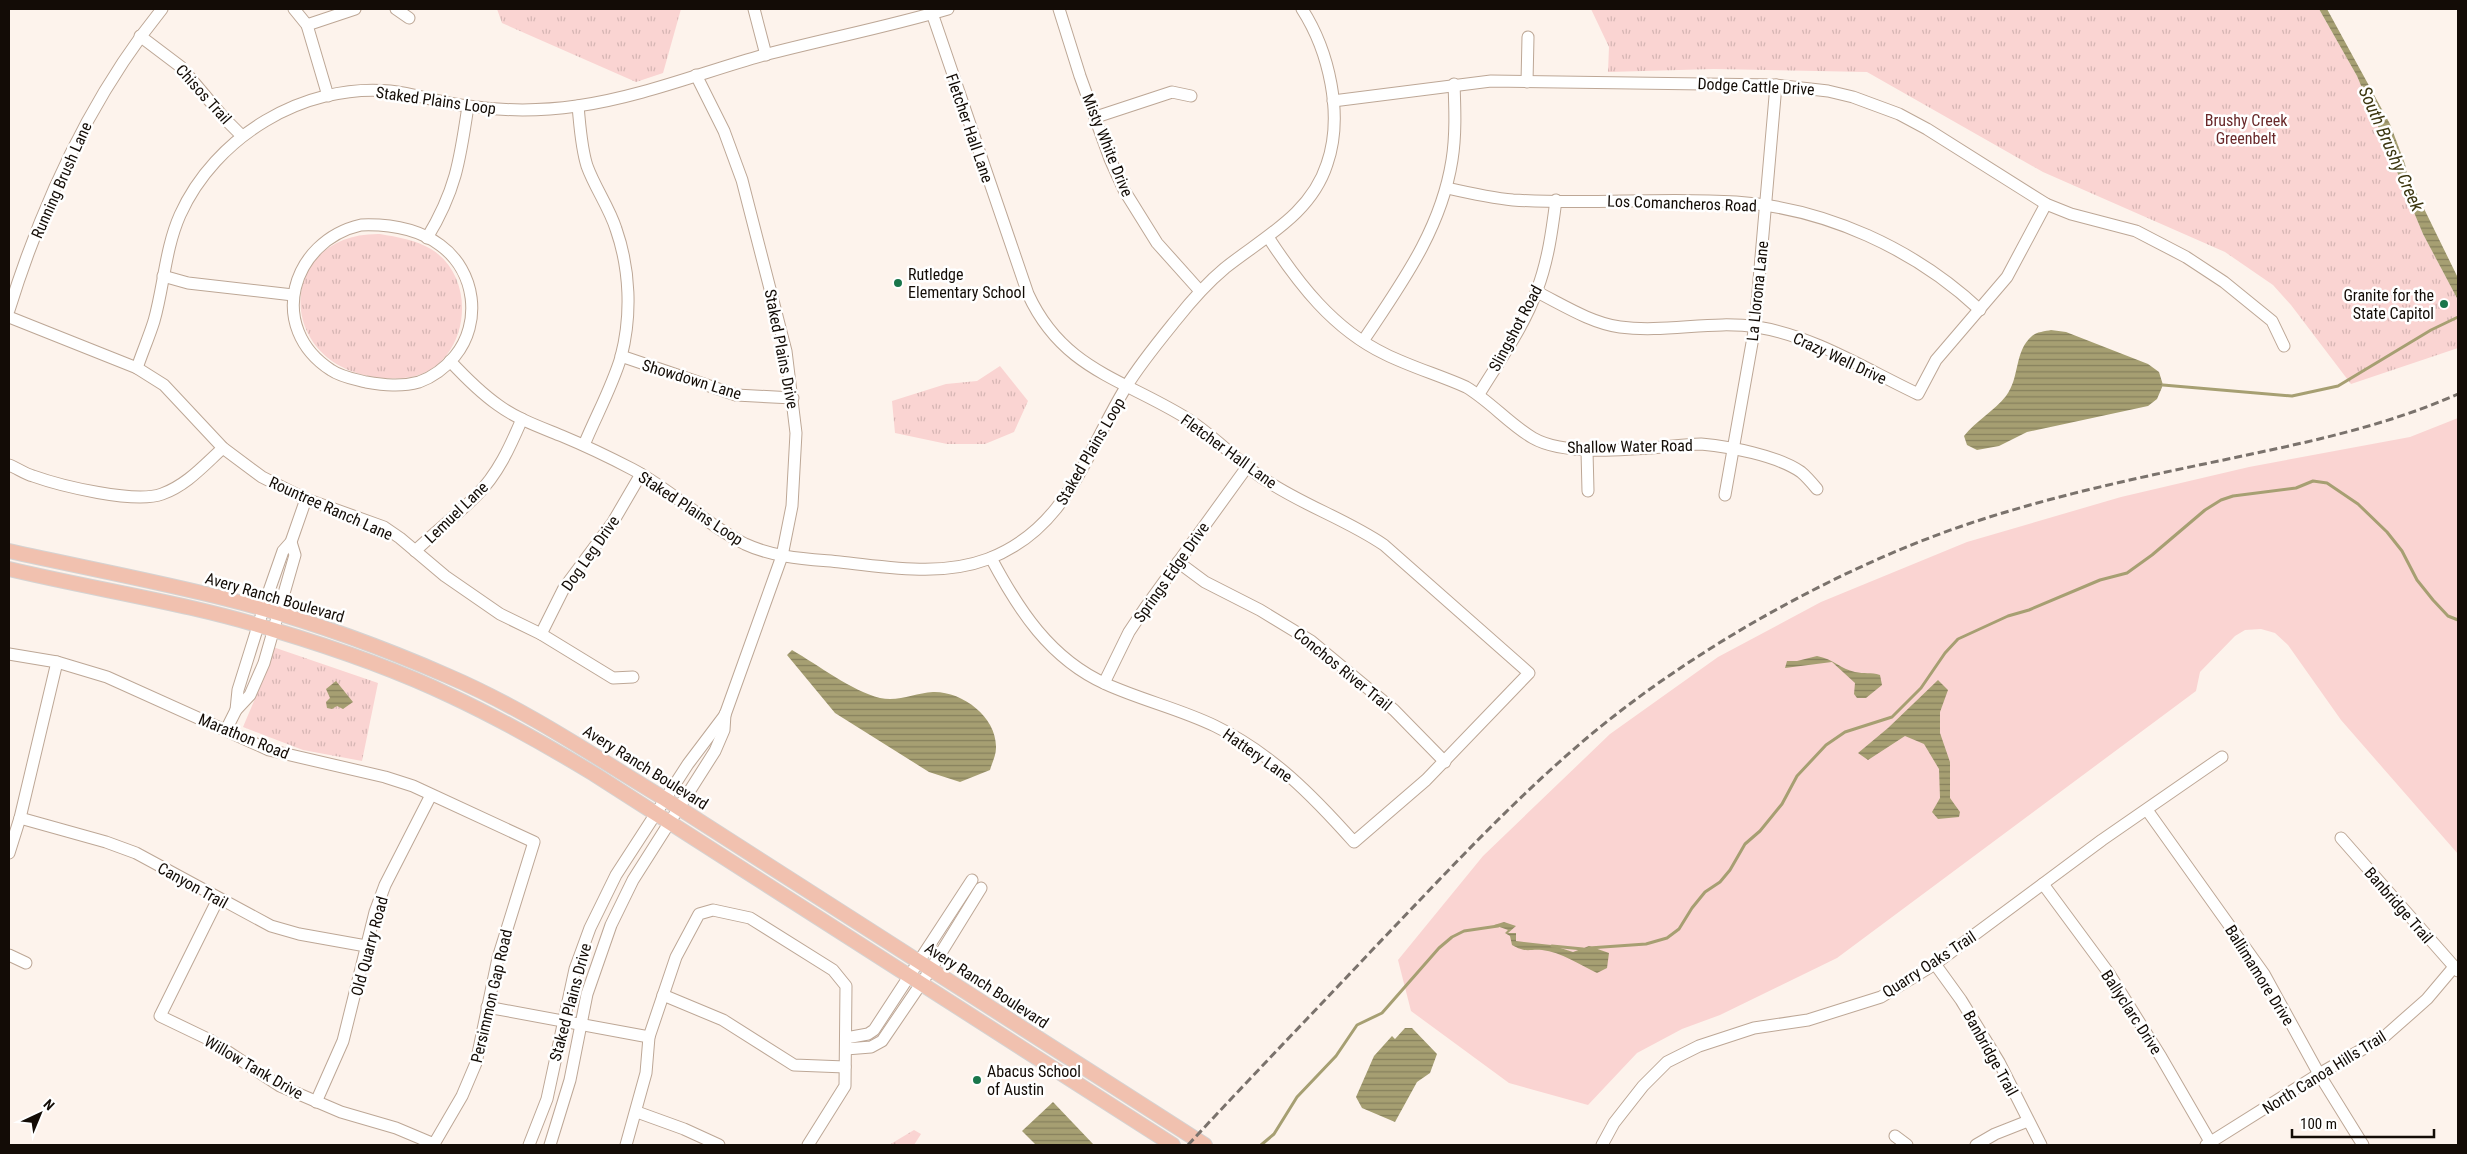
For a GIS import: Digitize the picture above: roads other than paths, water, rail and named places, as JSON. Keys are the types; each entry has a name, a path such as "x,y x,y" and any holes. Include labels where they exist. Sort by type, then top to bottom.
{"main road":[{"name":"Avery Ranch Boulevard","path":"9,551 227,599 278,614 349,636 449,676 501,701 562,735 665,799 1205,1145"},
{"name":"Avery Ranch Boulevard","path":"9,570 190,608 274,629 386,668 451,696 541,742 657,813 1173,1145"}],"street":[{"name":"Running Brush Lane","path":"9,310 21,270 70,151 104,90 140,36 162,9"},
{"path":"294,9 307,25 328,96"},
{"path":"307,25 355,9"},
{"path":"396,9 409,18"},
{"path":"754,9 766,55"},
{"name":"Staked Plains Loop","path":"137,368 154,323 172,238 193,192 207,171 242,136 284,111 328,96 361,91 391,91 468,106 529,109 578,106 766,55 948,9"},
{"name":"Misty White Drive","path":"1059,9 1110,159 1137,213 1157,243 1200,291"},
{"name":"Staked Plains Loop","path":"450,361 497,405 522,419 584,445 641,474 737,539 757,549 782,556 928,569 957,567 991,558 1007,550 1036,530 1059,507 1079,475 1126,386 1200,291 1224,269 1268,237 1302,208 1322,178 1332,144 1333,101 1320,48 1311,23 1302,9"},
{"name":"Fletcher Hall Lane","path":"932,13 1028,294 1039,317 1052,335 1067,349 1126,386 1182,415 1203,429 1247,467 1278,487 1360,528 1384,545 1529,673"},
{"name":"Chisos Trail","path":"140,36 181,67 224,118 242,136"},
{"path":"1527,82 1528,37"},
{"name":"Staked Plains Drive","path":"529,1145 546,1099 575,969 590,928 616,875 665,799 725,715 782,556 794,489 796,450 793,398 786,352 746,194 724,131 696,75"},
{"name":"Dodge Cattle Drive","path":"1333,101 1397,94 1454,84 1492,81 1776,85 1828,91 1853,97 1899,114 2046,204 2071,214 2136,231 2186,256 2224,282 2272,321 2284,346"},
{"path":"1363,341 1421,252 1441,208 1447,188 1455,132 1454,84"},
{"name":"La Llorona Lane","path":"1725,495 1755,326 1776,85"},
{"path":"1096,117 1172,92 1191,96"},
{"path":"428,238 452,191 457,175 468,106"},
{"path":"578,106 586,161 616,226 626,266 627,312 621,356 584,445"},
{"name":"Los Comancheros Road","path":"1447,188 1513,200 1684,200 1765,206 1827,220 1860,232 1915,260 1944,279 1980,310"},
{"name":"Slingshot Road","path":"1478,394 1521,324 1537,292 1551,244 1556,200"},
{"name":"Crazy Well Drive","path":"1537,292 1601,323 1620,327 1755,326 1794,336 1918,394 1936,360 2007,277 2046,204"},
{"path":"361,225 375,225 404,230 428,238 441,246 456,261 468,284 472,299 469,330 460,349 450,361 430,377 406,385 375,383 342,376 317,359 304,342 295,320 293,295 297,280 308,259 323,242 337,232 361,225"},
{"name":"Shallow Water Road","path":"1268,237 1306,292 1326,312 1363,341 1389,356 1442,376 1478,394 1514,426 1535,440 1556,448 1587,451 1701,444 1734,449 1789,466 1802,473 1817,489"},
{"path":"163,276 188,283 293,295"},
{"name":"Rountree Ranch Lane","path":"9,317 137,368 164,385 178,397 223,448 262,477 306,499 384,528 416,551 445,576 500,614 541,634 613,678 633,677"},
{"name":"Showdown Lane","path":"621,356 736,395 793,398"},
{"name":"Lemuel Lane","path":"416,551 476,496 488,482 499,466 522,419"},
{"path":"9,465 32,476 94,490 141,497 160,494 176,488 189,480 223,448"},
{"path":"1587,451 1588,491"},
{"name":"Springs Edge Drive","path":"1104,683 1129,632 1247,467"},
{"name":"Dog Leg Drive","path":"541,634 564,588 613,522 641,474"},
{"path":"236,710 238,690 283,551 292,542 306,499"},
{"path":"226,730 236,710 250,695 264,663 295,555 292,542"},
{"name":"Hattery Lane","path":"991,558 1020,609 1035,629 1069,662 1104,683 1190,715 1216,727 1250,747 1292,778 1318,802 1354,842 1445,762 1529,673"},
{"name":"Conchos River Trail","path":"1178,562 1205,582 1260,610 1311,641 1394,710 1445,762"},
{"name":"Marathon Road","path":"9,654 57,662 107,677 269,750 384,777 413,786 534,842"},
{"path":"9,853 20,818 57,662"},
{"name":"Staked Plains Drive","path":"550,1145 570,1080 590,985 611,926 633,880 714,751 724,730 725,715"},
{"name":"Quarry Oaks Trail","path":"1602,1145 1614,1123 1643,1086 1667,1062 1699,1046 1754,1028 1808,1020 1881,997 1934,964 2102,840 2222,757"},
{"name":"Old Quarry Road","path":"316,1102 344,1041 366,946 385,885 431,795"},
{"name":"Ballimamore Drive","path":"2148,810 2264,974 2320,1074 2363,1145"},
{"name":"Canyon Trail","path":"20,818 106,842 136,853 218,899 272,926 299,934 366,946"},
{"name":"Banbridge Trail","path":"2341,838 2456,969"},
{"name":"Persimmon Gap Road","path":"434,1144 462,1096 474,1070 498,958 534,842"},
{"path":"846,1044 874,1030 917,961 972,880"},
{"name":"Ballyclarc Drive","path":"2043,884 2108,972 2161,1057 2209,1144"},
{"path":"846,1044 871,1047 882,1041 981,888"},
{"name":"Willow Tank Drive","path":"218,899 160,1016 210,1040 280,1086 341,1112 396,1128 434,1144"},
{"path":"626,1145 637,1112 646,1073 649,1036 676,957 700,914 713,910 741,914 750,918 841,977 846,986 848,995 843,1092 808,1145"},
{"path":"9,955 26,963"},
{"name":"Banbridge Trail","path":"1934,964 1962,1000 1999,1062 2041,1145"},
{"name":"North Canoa Hills Trail","path":"2209,1144 2320,1074 2384,1037 2427,999 2456,969"},
{"path":"663,995 723,1020 794,1065 845,1067"},
{"path":"488,1007 649,1036"},
{"path":"637,1112 684,1128 719,1145"},
{"path":"1976,1145 1995,1134 2028,1120"},
{"path":"1895,1136 1907,1145"}],"water":[{"name":"South Brushy Creek","path":"2319,9 2327,9 2390,124 2407,174 2458,278 2458,300 2423,234 2357,76"},
{"path":"2051,330 2066,332 2148,364 2159,372 2163,385 2157,399 2148,406 2027,432 1999,446 1977,450 1967,445 1964,436 2006,396 2026,342 2036,334"},
{"path":"792,650 847,684 869,695 894,699 933,692 955,696 966,701 984,716 991,726 995,737 996,751 990,770 960,782 929,772 835,713 787,655"},
{"path":"1817,656 1828,659 1850,671 1880,675 1882,685 1866,698 1857,698 1854,694 1855,683 1832,662 1785,668 1787,661 1797,661"},
{"path":"1938,680 1948,690 1940,712 1940,733 1950,762 1950,798 1960,812 1959,817 1938,819 1932,812 1940,798 1939,769 1924,744 1905,736 1868,760 1858,753 1888,728"},
{"path":"336,681 353,702 343,709 337,706 332,709 327,708 326,702 330,698 326,689"},
{"path":"1504,922 1516,926 1508,933 1516,933 1516,941 1551,945 1573,952 1589,946 1609,953 1607,968 1597,973 1556,953 1542,950 1524,950 1512,945 1510,936 1505,933 1508,930 1494,925"},
{"path":"1405,1028 1412,1028 1437,1054 1430,1073 1417,1082 1395,1122 1362,1108 1356,1097 1374,1056 1392,1036 1395,1039"},
{"path":"1053,1102 1094,1145 1036,1145 1022,1131"}],"waterway":[{"path":"2163,385 2292,396 2338,386 2431,330 2458,317"},
{"path":"1589,948 1646,944 1667,938 1679,929 1705,892 1720,882 1730,870 1745,844 1760,831 1782,804 1797,776 1826,745 1845,732 1892,717 1921,688 1945,653 1958,639 2008,616 2029,610 2100,580 2127,573 2152,555 2205,510 2221,500 2233,496 2296,488 2313,481 2327,483 2358,504 2387,532 2402,551 2417,580 2433,600 2448,616 2458,620"},
{"path":"1261,1145 1274,1134 1297,1097 1336,1056 1357,1025 1382,1013 1439,948 1452,937 1464,931 1498,926"},
{"path":"1552,946 1583,949"}],"railway":[{"path":"1188,1145 1453,865 1560,761 1629,704 1719,643 1768,614 1866,564 1916,543 1995,515 2086,490 2336,435 2398,417 2458,394"}],"place":[{"name":"Rutledge Elementary School","path":"898,283"},
{"name":"Granite for the State Capitol","path":"2444,304"},
{"name":"Abacus School of Austin","path":"977,1080"}],"park label":[{"name":"Brushy Creek Greenbelt","path":"2246,129"}]}
